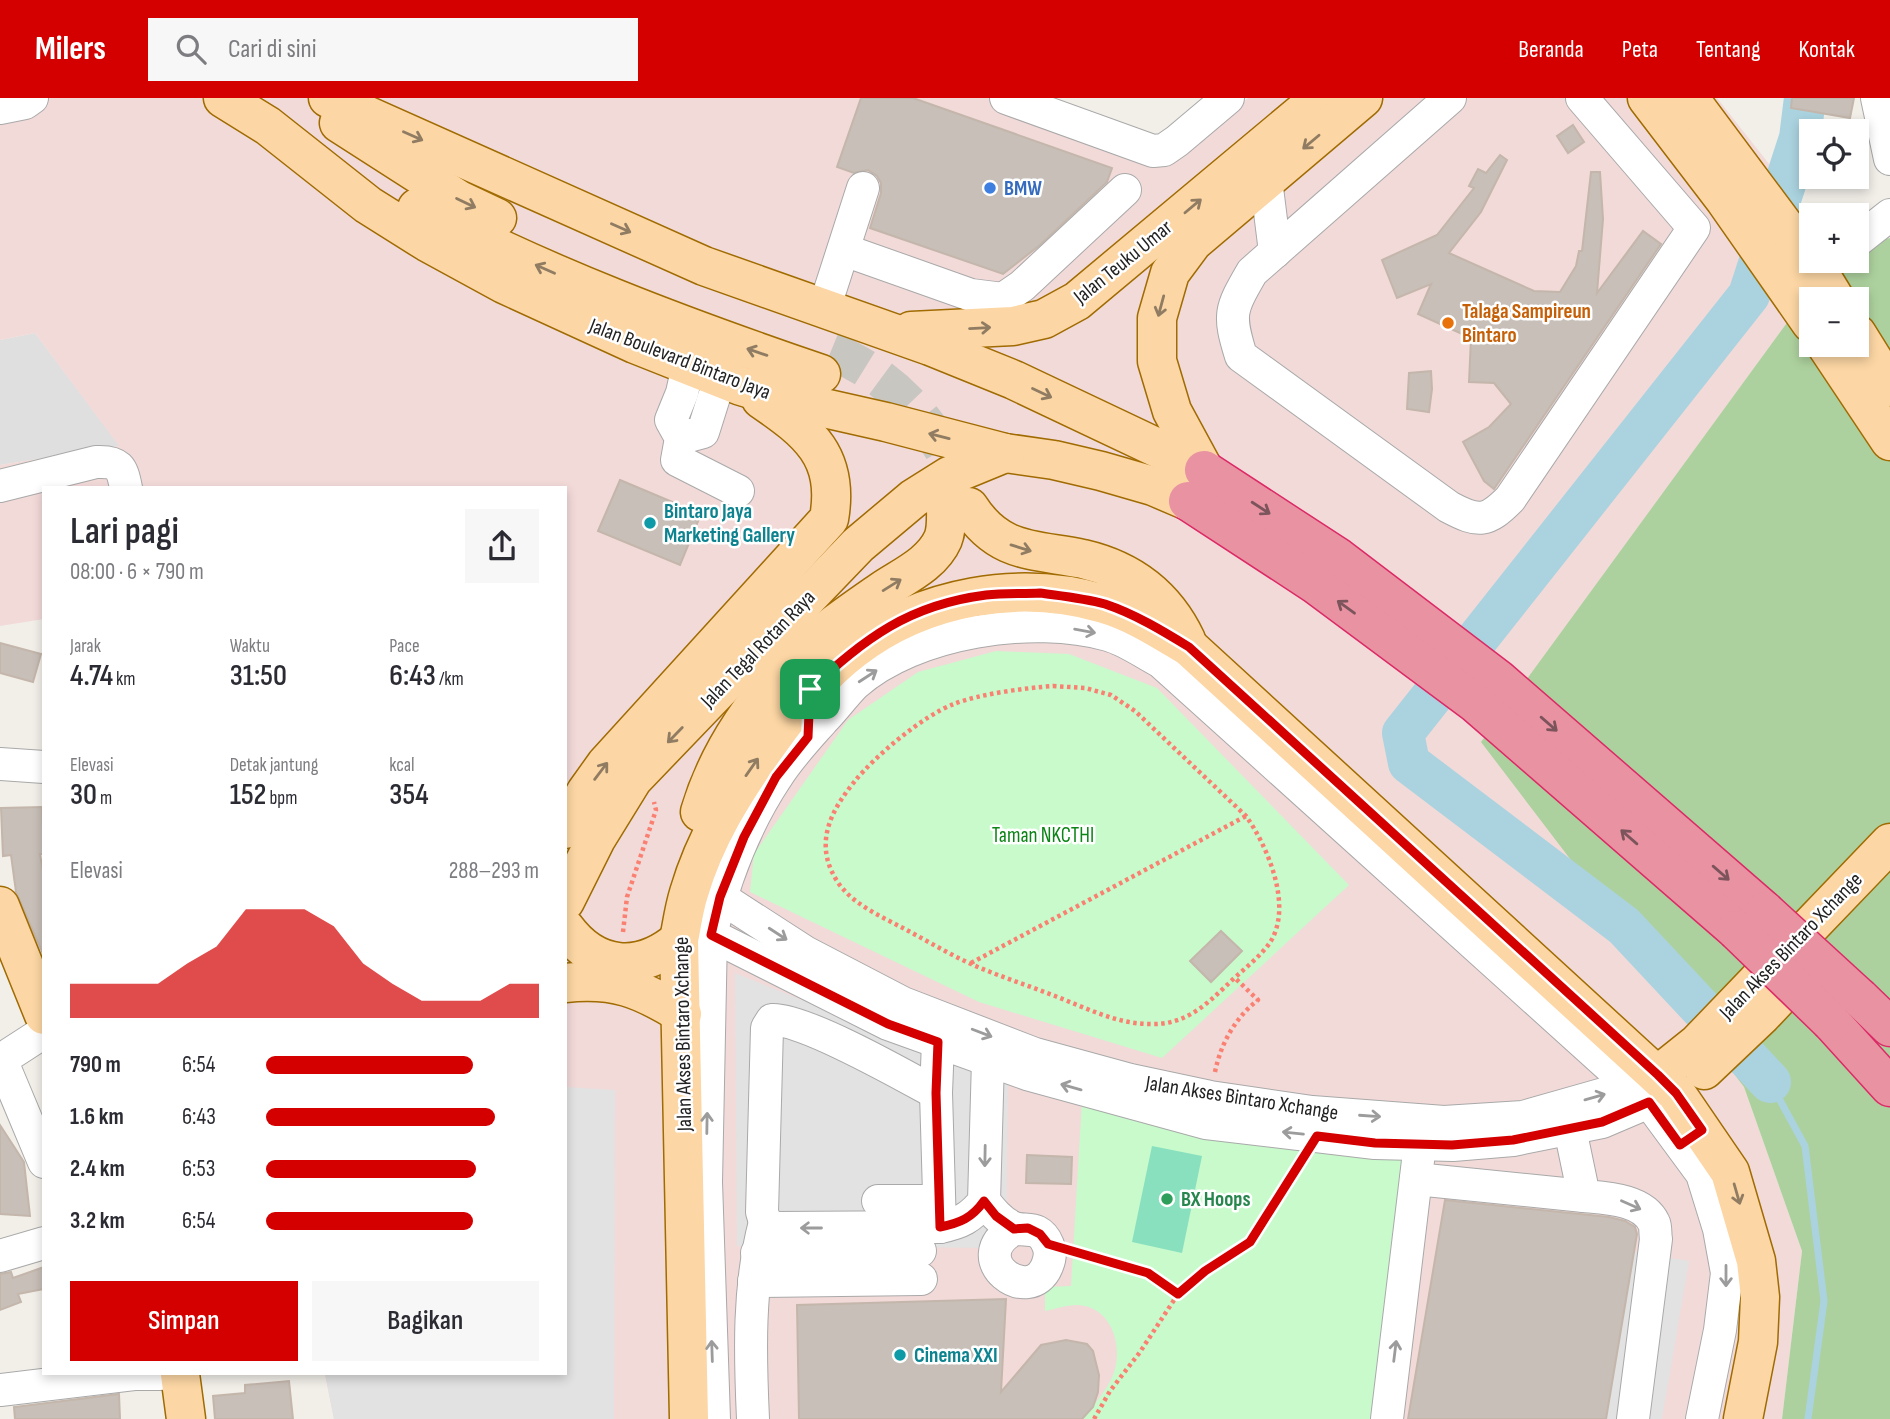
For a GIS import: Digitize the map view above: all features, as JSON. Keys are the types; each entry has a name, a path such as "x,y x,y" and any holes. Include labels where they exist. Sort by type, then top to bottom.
{"highway":[{"path":"1196,486 1339,558 1411,634 1486,691 1750,920 1860,998 1890,1027"},
{"path":"1750,920 1831,1022 1890,1087"}],"main road":[{"name":"Jalan Boulevard Bintaro Jaya","path":"223,98 268,126 368,205 427,242 503,284 576,318 717,377 784,399 1005,453 1054,460 1124,477 1196,486"},
{"path":"268,126 436,218 546,270 674,323 826,363 686,300 612,271 459,200 343,127 307,98"},
{"path":"328,98 704,266 930,346 1014,380 1196,486"},
{"name":"Jalan Teuku Umar","path":"888,332 1013,326 1044,319 1077,301 1116,271 1320,98"},
{"name":"Jalan Teuku Umar","path":"1196,486 1157,361 1157,318 1170,273 1193,242 1363,98"},
{"path":"1647,98 1735,187 1805,274"},
{"path":"1689,98 1735,187"},
{"path":"1869,353 1890,387"},
{"path":"1834,357 1890,441"},
{"path":"717,377 780,413 816,445 829,469 833,494 829,519 839,517 851,521 857,527 858,545"},
{"name":"Jalan Tegal Rotan Raya","path":"567,897 596,839 633,779 858,545 914,498 949,476 1005,453"},
{"path":"704,895 690,842 702,803 738,728 789,665 807,648 929,559 943,539 958,507 1007,544 1106,566 1146,587 1171,612 1189,647"},
{"name":"Jalan Tegal Rotan Raya","path":"567,825 606,764 829,519"},
{"name":"Jalan Akses Bintaro Xchange","path":"689,1419 682,1014 716,825 736,789 788,716 810,689 852,651 890,624 930,607 986,595 1040,593 1107,604 1149,623 1189,647 1379,839 1654,1089 1691,1137 1730,1172 1756,1261 1760,1297 1758,1342 1743,1419"},
{"name":"Jalan Akses Bintaro Xchange","path":"1654,1089 1708,1051 1751,1006 1890,843"},
{"name":"Jalan Akses Bintaro Xchange","path":"1751,1006 1890,878"},
{"path":"0,906 12,972 42,1012"},
{"path":"567,930 588,952 619,962 652,959 695,938"},
{"path":"567,983 589,981 620,984 653,996 682,1014"},
{"path":"180,1375 186,1419"}],"street":[{"path":"0,108 25,103 32,98"},
{"path":"1006,98 1153,151 1164,150 1177,141 1228,98"},
{"path":"1450,98 1252,272 1233,304 1232,326 1241,356 1450,507 1466,516 1483,519 1495,513 1510,499 1694,228 1582,98"},
{"path":"1877,98 1890,159"},
{"path":"1266,180 1275,252"},
{"path":"824,309 863,188"},
{"path":"844,250 971,295 1003,299 1022,286 1125,190"},
{"path":"1869,210 1890,197"},
{"path":"1869,232 1890,215"},
{"path":"717,377 703,432 681,438 677,460 738,491"},
{"path":"0,486 109,461 123,472 126,486"},
{"path":"704,895 744,837 776,777 856,684 897,657 960,634 1013,626 1063,628 1110,636 1160,662 1379,839"},
{"path":"808,737 810,689"},
{"path":"0,765 42,767"},
{"name":"Jalan Akses Bintaro Xchange","path":"704,895 805,952 904,1003 1035,1054 1130,1080 1210,1097 1312,1112 1444,1122 1523,1117 1654,1089"},
{"path":"695,938 714,1419"},
{"name":"Jalan Akses Bintaro Xchange","path":"695,938 888,1024 1039,1077 1206,1123 1375,1143 1452,1145 1513,1140 1602,1122 1654,1089"},
{"path":"753,1419 751,1372 755,1267 765,1223 762,1212 767,1028 772,1020 782,1020 834,1040 936,1093"},
{"path":"42,1033 2,1060 42,1157"},
{"path":"930,1239 938,1042"},
{"path":"755,1267 930,1239 974,1215 984,1201 988,1060"},
{"path":"1570,1129 1584,1196"},
{"path":"1691,1137 1719,1229 1727,1273 1720,1330 1702,1419"},
{"path":"1387,1419 1420,1144"},
{"path":"1416,1179 1611,1198 1642,1210 1654,1223 1656,1239 1633,1419"},
{"path":"878,1201 930,1239"},
{"path":"984,1201 996,1216 1014,1229"},
{"path":"765,1223 775,1228 930,1239"},
{"path":"1028,1228 1040,1234 1048,1244 1050,1257 1046,1270 1036,1279 1024,1283 1011,1280 1000,1272 995,1260 996,1247 1003,1236 1014,1229 1028,1228"},
{"path":"0,1256 42,1244"},
{"path":"0,1390 126,1375"}],"path":[{"path":"1053,686 1085,688 1111,695 1135,711 1246,816 1269,857 1276,882 1276,928 1269,944 1204,1008 1171,1023 1123,1022 971,964 873,912 844,891 830,865 824,841 828,822 855,781 890,747 924,721 954,704 1025,688 1053,686"},
{"path":"619,962 627,897 656,810 654,799 633,779"},
{"path":"971,964 1246,816"},
{"path":"1210,1097 1218,1057 1226,1039 1245,1010 1258,999 1235,978"},
{"path":"1094,1419 1110,1391 1140,1352 1178,1294 1205,1271 1250,1242 1317,1136"},
{"path":"1048,1244 1148,1273 1178,1294"}],"shaded area":[{"path":"0,98 988,98 1171,165 1248,98 1717,98 1800,203 1799,273 1823,273 1813,287 1799,287 1799,306 1482,742 1744,1087 1802,1251 1782,1419 334,1419 325,1375 567,1375 567,486 42,486 42,619 0,626 0,465 119,446 35,333 0,340"},
{"path":"35,333 120,446 0,465 0,340"},
{"path":"735,973 1008,1083 1006,1248 737,1246"},
{"path":"567,1087 615,1090 614,1419 334,1419 325,1375 567,1375"},
{"path":"1634,1252 1689,1261 1662,1419 1606,1419"}],"green space":[{"path":"1890,238 1890,1419 1782,1419 1802,1251 1744,1087 1481,742 1799,306 1799,357 1869,357 1869,287 1813,287 1823,273 1869,273 1869,244"},
{"name":"Taman NKCTHI","path":"996,651 1069,654 1157,688 1349,885 1162,1058 979,1002 750,892 754,854 848,720 918,672"},
{"path":"1082,1101 1293,1150 1411,1157 1398,1419 1083,1419 1104,1392 1113,1375 1116,1341 1107,1320 1089,1307 1073,1305 1045,1311 1045,1287 1071,1286"},
{"name":"BX Hoops","path":"1152,1146 1202,1156 1182,1253 1132,1242"}],"building":[{"name":"BMW","path":"861,98 913,98 1112,168 1107,182 1040,245 1003,274 870,228 881,193 881,183 877,176 868,170 854,173 837,167"},
{"path":"1792,98 1854,98 1850,118 1791,108"},
{"path":"1573,125 1584,142 1568,153 1557,136"},
{"path":"1500,155 1507,160 1481,212 1449,253 1534,291 1560,292 1576,266 1579,251 1582,251 1591,172 1600,172 1603,219 1597,293 1643,231 1661,244 1494,489 1484,481 1463,442 1489,427 1511,404 1494,383 1469,382 1471,338 1418,314 1431,284 1397,298 1382,260 1437,235 1474,188 1469,186 1478,169 1486,173"},
{"path":"1431,371 1429,412 1407,409 1409,373"},
{"name":"Bintaro Jaya Marketing Gallery","path":"620,480 701,514 680,565 598,531"},
{"path":"0,643 41,654 33,682 0,673"},
{"path":"42,807 42,951 16,892 11,855 3,856 1,808"},
{"path":"1221,931 1242,951 1211,982 1190,961"},
{"path":"0,1125 24,1162 30,1216 0,1214"},
{"path":"1027,1155 1072,1157 1071,1184 1026,1183"},
{"path":"1445,1200 1609,1217 1635,1227 1637,1234 1606,1419 1408,1419"},
{"path":"42,1268 42,1289 18,1294 21,1302 0,1310 0,1274 11,1272 13,1278"},
{"path":"1006,1299 1001,1392 1041,1345 1066,1340 1087,1344 1093,1351 1099,1375 1098,1392 1093,1407 1082,1419 799,1419 797,1305"},
{"path":"289,1381 293,1419 215,1419 213,1396 245,1393 245,1385"},
{"path":"119,1394 120,1419 15,1419 14,1407"}],"waterway":[{"path":"1770,1082 1624,926 1409,763 1403,733 1749,295 1800,138 1805,98"},
{"path":"1770,1082 1805,1146 1824,1301 1808,1419"}],"tunnel":[{"path":"831,351 866,369 897,392 924,420 945,453"}],"place":[{"name":"BMW","path":"990,188"},
{"name":"Talaga Sampireun Bintaro","path":"1448,323"},
{"name":"Bintaro Jaya Marketing Gallery","path":"650,523"},
{"name":"BX Hoops","path":"1167,1199"},
{"name":"Cinema XXI","path":"900,1355"}],"route":[{"path":"1040,593 1075,597 1107,604 1149,623 1189,647 1524,951 1676,1093 1702,1130 1680,1145 1649,1102 1602,1122 1513,1140 1452,1145 1375,1143 1317,1136 1250,1242 1205,1271 1178,1294 1148,1273 1048,1244 1040,1234 1028,1228 1014,1229 996,1216 984,1201 974,1215 959,1224 940,1227 936,1093 938,1042 888,1024 711,935 720,897 744,837 776,777 808,737 810,689 852,651 890,624 930,607 986,595 1040,593"}]}
